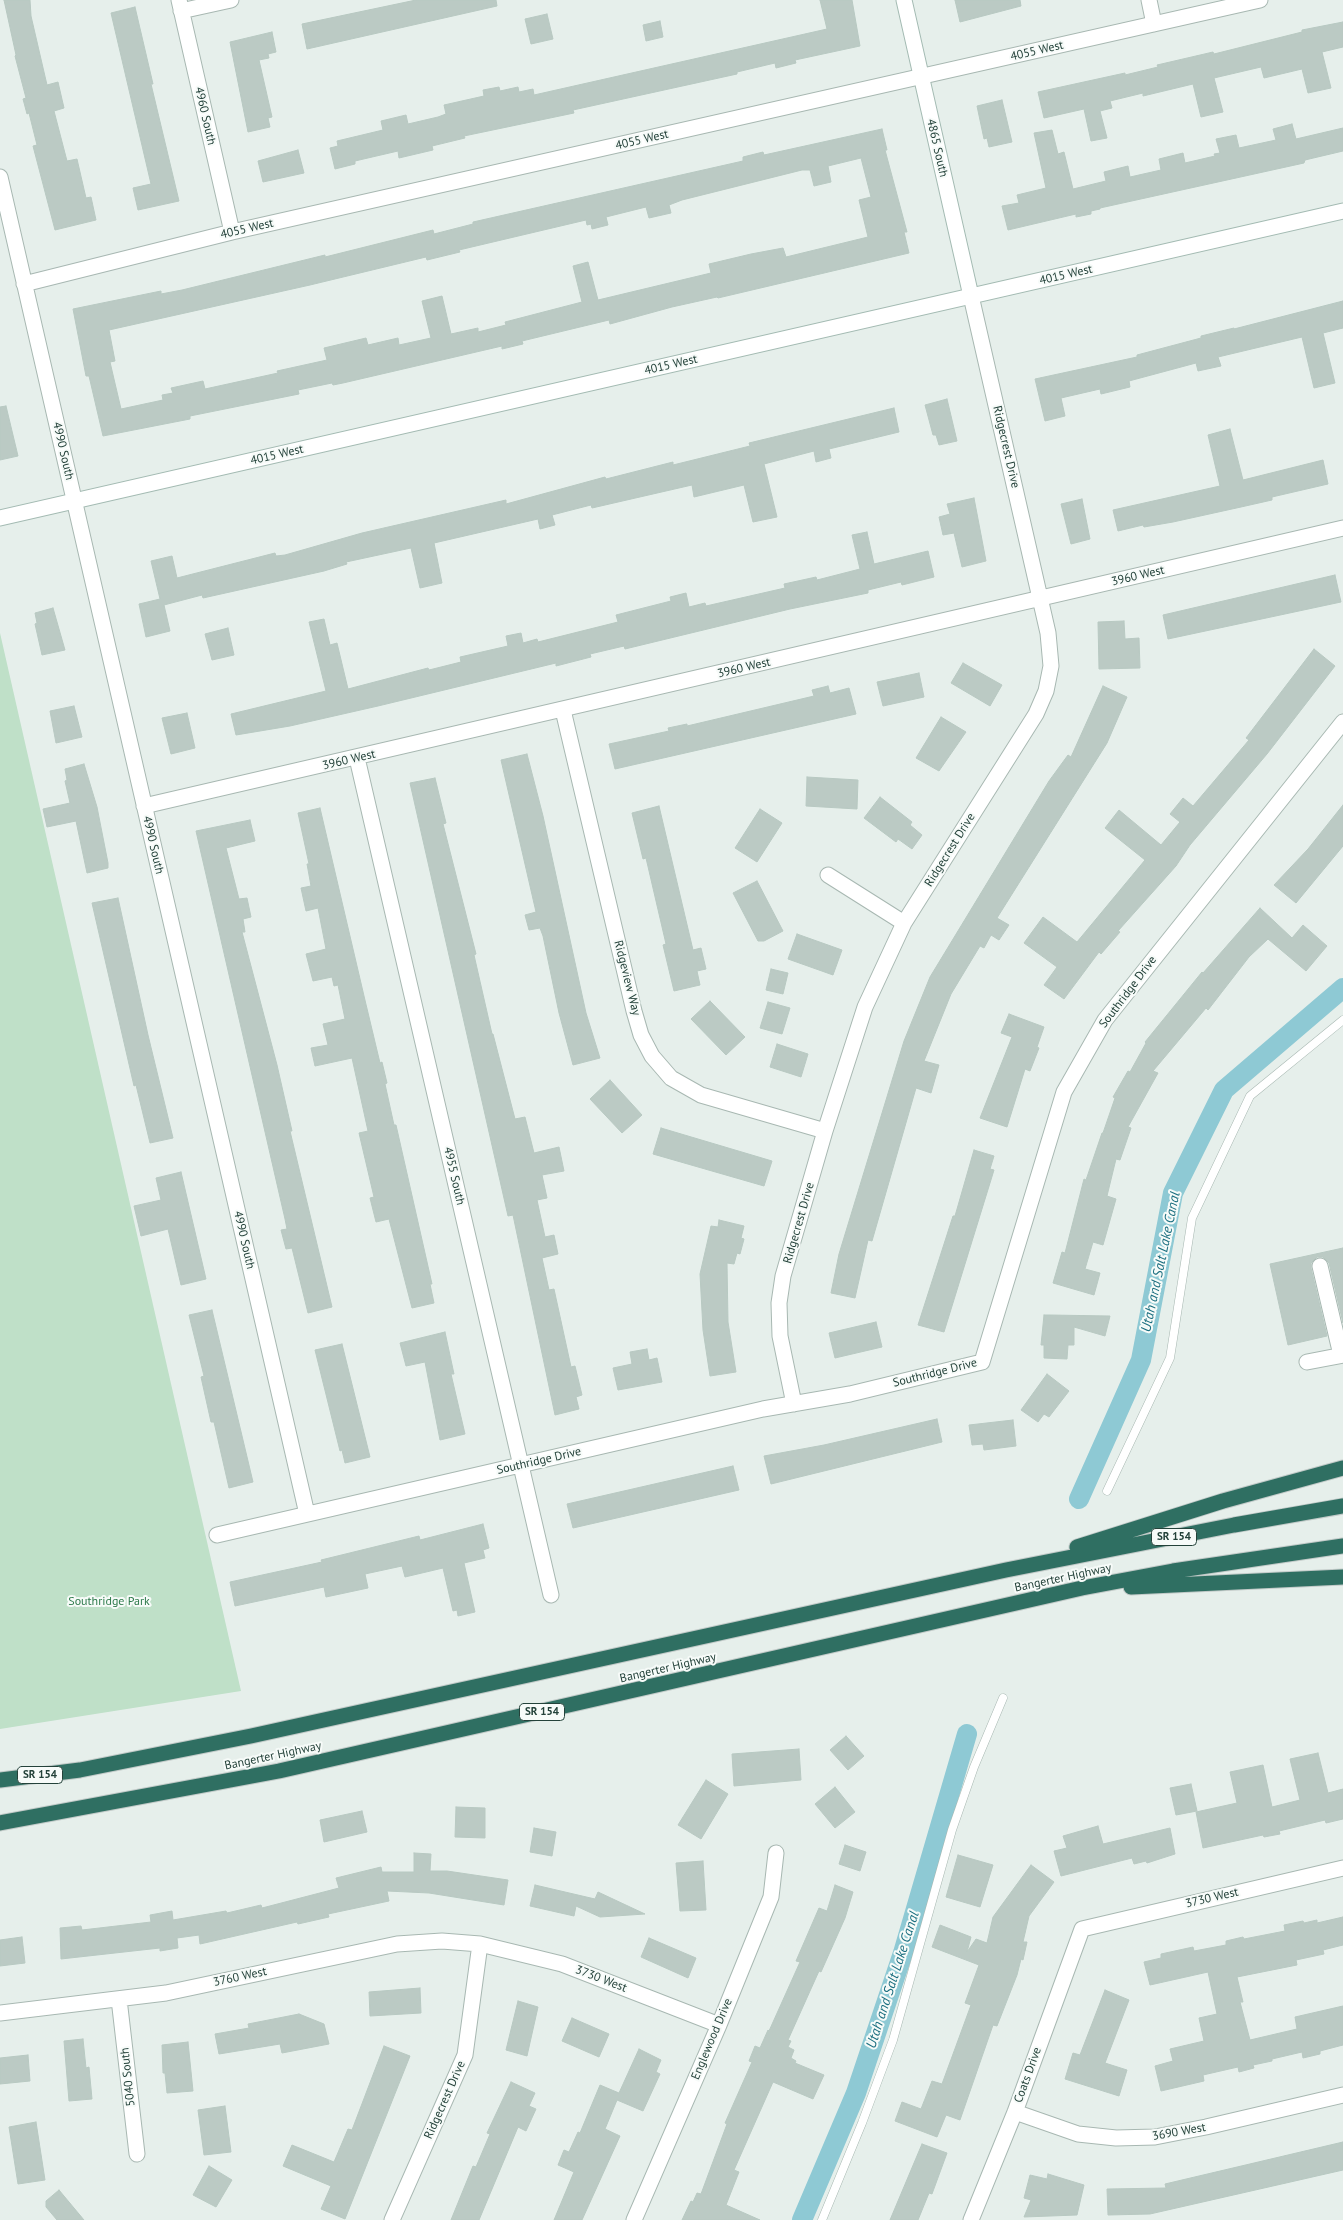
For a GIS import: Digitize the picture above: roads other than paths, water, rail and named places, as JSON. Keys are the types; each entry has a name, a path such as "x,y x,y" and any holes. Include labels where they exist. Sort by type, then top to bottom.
{"highway":[{"path":"1006,1570 1223,1501 1343,1468"},
{"name":"Bangerter Highway","path":"0,1780 80,1770 242,1738 1006,1570 1234,1525 1343,1506"},
{"name":"Bangerter Highway","path":"0,1823 279,1771 1082,1588 1173,1571 1343,1546"},
{"path":"1082,1588 1343,1577"}],"street":[{"path":"180,6 231,0"},
{"name":"4865 South","path":"904,0 971,296"},
{"path":"1149,0 1154,24"},
{"name":"4055 West","path":"24,284 232,232 1260,0"},
{"name":"4960 South","path":"180,6 232,232"},
{"name":"4990 South","path":"0,177 307,1514"},
{"name":"4015 West","path":"0,518 1343,211"},
{"name":"Ridgecrest Drive","path":"794,1404 780,1336 779,1303 783,1276 825,1131 865,1007 904,923 1036,714 1046,691 1051,666 1048,633 971,296"},
{"name":"3960 West","path":"144,806 1343,528"},
{"name":"Ridgeview Way","path":"563,710 634,1011 641,1035 652,1056 671,1078 701,1095 825,1131"},
{"name":"Southridge Drive","path":"217,1535 763,1409 850,1394 982,1362 1064,1092 1105,1020 1343,722"},
{"name":"4955 South","path":"357,758 551,1595"},
{"path":"828,875 904,923"},
{"path":"1307,1362 1342,1355 1320,1266"},
{"name":"Englewood Drive","path":"634,2220 719,2025 771,1897 776,1853"},
{"name":"3730 West","path":"1082,1929 1343,1868"},
{"name":"Coats Drive","path":"971,2220 1015,2112 1082,1929"},
{"name":"3760 West","path":"0,2013 166,1993 397,1944 442,1941 480,1944"},
{"name":"Ridgecrest Drive","path":"392,2220 465,2055 480,1944"},
{"name":"3730 West","path":"480,1944 562,1964 719,2025"},
{"name":"5040 South","path":"119,1999 136,2154"},
{"name":"3690 West","path":"1015,2112 1078,2134 1116,2138 1156,2137 1206,2128 1343,2095"}],"lane":[{"path":"1106,1491 1170,1358 1192,1218 1250,1096 1343,1020"},
{"path":"822,2220 862,2123 893,2040 952,1830 974,1767 1004,1698"}],"waterway":[{"name":"Utah and Salt Lake Canal","path":"1079,1499 1141,1360 1173,1193 1224,1090 1343,988"},
{"name":"Utah and Salt Lake Canal","path":"802,2220 856,2093 903,1953 967,1734"}],"park label":[{"name":"Southridge Park","path":"109,1602"}]}
